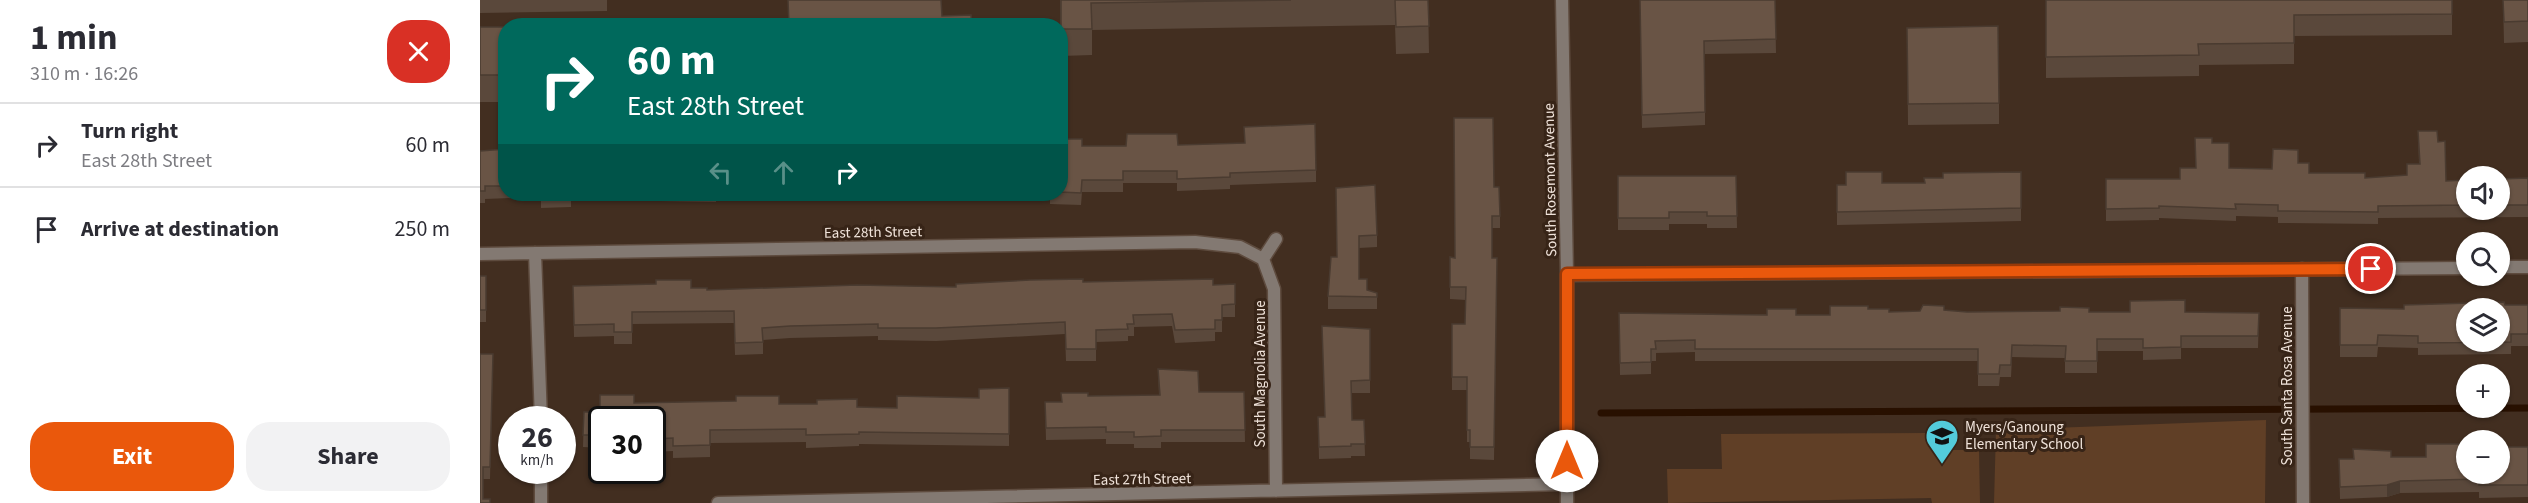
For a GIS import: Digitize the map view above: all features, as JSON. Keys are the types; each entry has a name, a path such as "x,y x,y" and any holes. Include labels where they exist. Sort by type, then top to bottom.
{"street":[{"name":"South Rosemont Avenue","path":"1562,0 1567,274 1567,503"},
{"path":"1263,259 1276,239"},
{"name":"East 28th Street","path":"480,254 1195,242 1240,247 1263,259"},
{"path":"535,253 540,406"},
{"name":"South Magnolia Avenue","path":"1263,259 1272,278 1275,297 1276,490"},
{"path":"2510,267 2528,267"},
{"path":"1567,274 2456,268"},
{"name":"South Santa Rosa Avenue","path":"2302,269 2303,503"},
{"path":"540,503 541,484"},
{"name":"East 27th Street","path":"718,503 1567,484"}],"shaded area":[{"path":"2266,420 2265,503 1994,503 1996,430"},
{"path":"1929,433 1932,450 1979,450 1980,503 1932,503 1931,498 1668,503 1667,469 1722,469 1721,434"}],"building":[{"path":"788,0 941,0 942,16 971,15 971,18 789,18"},
{"path":"1061,0 1291,0 1091,3 1092,29 1068,29 1068,18 1061,18"},
{"path":"1395,0 1428,0 1429,26 1396,27"},
{"path":"1640,0 1775,0 1776,39 1704,41 1705,112 1642,115"},
{"path":"2046,0 2452,0 2452,14 2294,15 2294,43 2198,44 2199,55 2046,57"},
{"path":"2503,0 2528,0 2528,21 2504,22"},
{"path":"1998,26 1999,103 1908,104 1907,28"},
{"path":"480,27 498,27 498,75 480,75"},
{"path":"1454,118 1493,118 1494,187 1499,187 1500,216 1492,216 1492,258 1497,258 1494,447 1470,447 1470,430 1467,430 1467,377 1452,377 1452,324 1465,324 1466,287 1450,287 1450,257 1455,258"},
{"path":"1315,124 1316,170 1230,173 1230,177 1177,179 1177,171 1123,171 1123,180 1082,180 1081,193 1068,192 1068,139 1082,139 1082,146 1126,146 1127,134 1177,134 1178,145 1245,143 1244,127"},
{"path":"2418,131 2437,131 2438,142 2445,141 2446,181 2456,180 2456,205 2378,206 2378,212 2278,211 2278,205 2235,204 2236,209 2159,206 2159,208 2106,209 2106,179 2180,179 2180,168 2196,168 2195,138 2212,138 2212,143 2229,143 2229,168 2272,169 2273,149 2298,150 2298,163 2309,163 2309,173 2365,173 2365,178 2407,175 2407,164 2420,164"},
{"path":"498,150 498,186 485,186 485,191 480,191 480,151"},
{"path":"1846,172 1882,172 1882,183 1925,183 1924,178 1943,178 1943,173 2021,172 2021,208 1837,212 1837,185 1846,185"},
{"path":"1618,176 1736,176 1737,216 1707,216 1707,212 1669,212 1669,218 1618,218"},
{"path":"2528,178 2528,205 2510,205 2510,179"},
{"path":"1375,185 1377,235 1359,236 1359,279 1367,279 1367,290 1377,293 1377,297 1328,296 1331,257 1337,257 1336,188"},
{"path":"480,276 486,276 486,310 480,310"},
{"path":"1083,279 1083,282 1213,279 1213,285 1235,284 1235,304 1222,305 1222,320 1215,320 1215,329 1175,330 1172,314 1133,315 1134,324 1127,324 1128,329 1096,330 1096,349 1066,349 1065,322 936,328 878,328 878,324 790,326 762,328 763,342 735,343 734,311 632,312 632,332 614,332 614,324 574,325 573,286 656,284 656,280 691,280 691,288 707,288 707,290 857,285 956,287 956,284"},
{"path":"2185,300 2185,312 2259,313 2258,336 2181,336 2181,347 2143,348 2143,339 2097,339 2097,361 2065,361 2066,346 2012,345 2011,365 2000,365 1999,374 1978,374 1978,349 1695,349 1695,340 1655,341 1656,349 1651,349 1651,362 1620,363 1619,313 1767,315 1767,309 1796,309 1796,315 1830,315 1830,306 1868,306 1868,309 1889,309 1889,312 1920,311 1923,305 1944,306 1944,310 1967,312 2060,311 2060,307 2089,308 2089,312 2130,312 2130,301"},
{"path":"2456,303 2456,343 2418,343 2418,336 2378,335 2377,345 2340,345 2340,308 2404,309 2404,305"},
{"path":"2510,305 2528,305 2528,334 2511,334 2511,342"},
{"path":"1322,326 1370,329 1370,380 1351,381 1352,420 1364,420 1365,444 1319,447 1318,417 1325,417"},
{"path":"480,354 493,354 490,467 483,467 483,499 490,499 490,503 480,503"},
{"path":"1158,369 1198,371 1199,392 1244,392 1245,430 1161,430 1161,436 1134,437 1134,432 1106,432 1106,427 1046,428 1045,402 1062,402 1061,393 1088,393 1088,396 1160,395"},
{"path":"1009,388 1009,434 859,432 859,434 806,435 806,429 710,430 710,445 673,446 673,438 666,438 666,406 600,406 600,395 634,395 634,403 736,401 736,396 779,396 779,404 817,404 817,400 857,399 857,407 897,408 897,396 979,398 979,389"},
{"path":"584,412 588,412 588,435 583,435"},
{"path":"2426,444 2456,444 2456,480 2400,481 2387,485 2340,487 2339,459 2354,459 2353,449 2391,451 2391,457 2426,457"},
{"path":"2510,447 2528,447 2528,485 2479,485 2510,484"}],"waterway":[{"path":"1601,413 2528,408"}],"place":[{"name":"Myers/Ganoung Elementary School","path":"1942,465"}],"route":[{"path":"1567,461 1567,274 2371,269"}]}
